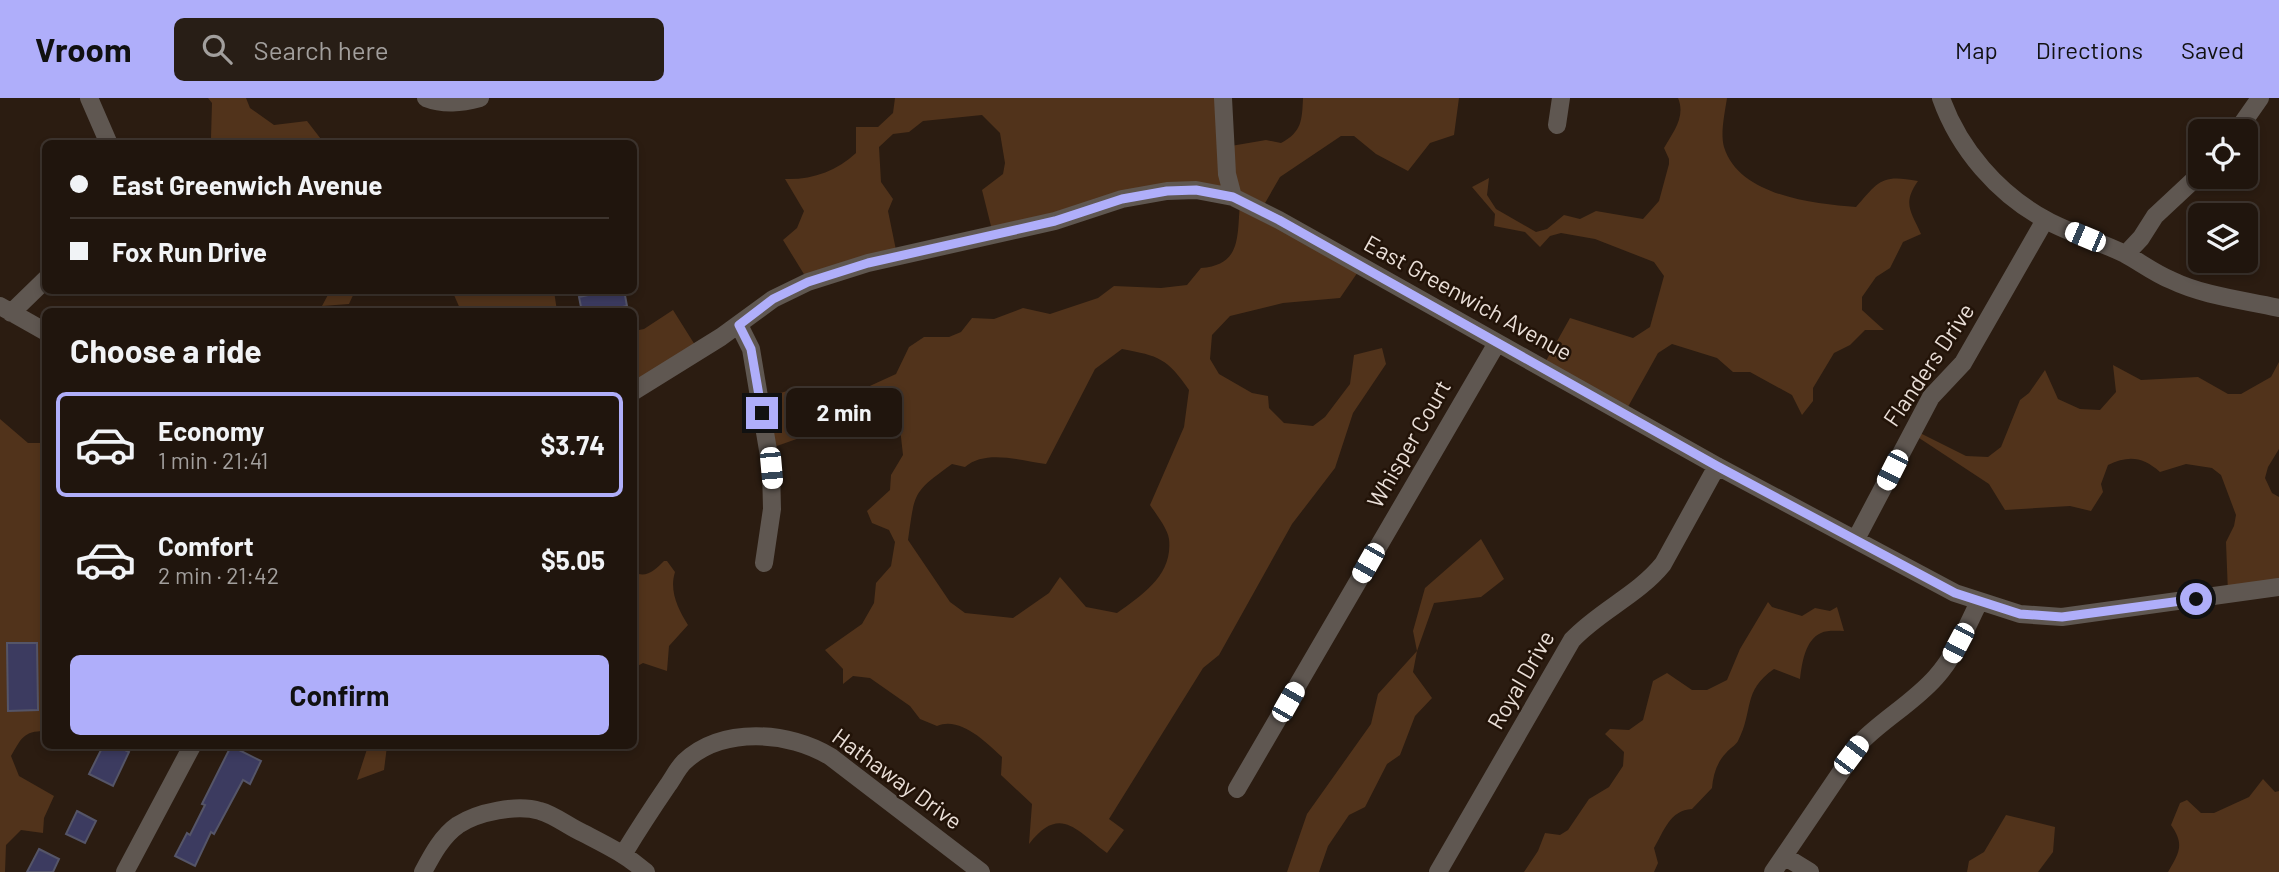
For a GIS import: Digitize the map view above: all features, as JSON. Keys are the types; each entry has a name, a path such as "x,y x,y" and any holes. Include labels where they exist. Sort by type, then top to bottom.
{"street":[{"path":"89,98 107,140"},
{"path":"426,98 437,102 457,103 480,98"},
{"path":"1223,98 1227,174 1233,197"},
{"path":"1557,125 1561,98"},
{"path":"1941,98 1957,135 1972,158 1991,178 2045,220 2126,254 2172,281 2220,295 2279,307"},
{"path":"2245,119 2260,98"},
{"path":"2126,254 2141,238 2155,216 2188,185"},
{"name":"East Greenwich Avenue","path":"637,389 739,325 773,299 808,282 868,263 1055,221 1122,199 1196,190 1233,197 1279,220 1717,466 1955,593 1979,603 2020,614 2062,617 2279,587"},
{"name":"Flanders Drive","path":"1856,539 1931,397 1963,363 2045,220"},
{"path":"42,282 6,310 42,330"},
{"path":"739,325 751,349 771,468 772,509 764,563"},
{"name":"Whisper Court","path":"1237,789 1497,343"},
{"name":"Royal Drive","path":"1438,872 1572,640 1599,614 1653,577 1664,564 1717,466"},
{"path":"1773,872 1862,741 1920,693 1947,663 1979,603"},
{"name":"Hathaway Drive","path":"624,853 683,763 711,744 736,737 769,738 795,740 817,748 981,872"},
{"path":"125,872 190,749"},
{"path":"423,872 442,840 459,825 497,809 520,808 540,811 624,853 646,872"},
{"path":"1784,856 1810,872"}],"shaded area":[{"path":"208,98 246,98 250,108 274,125 307,121 322,140 209,140 211,138 212,103"},
{"path":"895,98 1221,98 1225,147 1266,140 1281,143 1288,139 1300,125 1303,98 1459,98 1454,135 1430,143 1408,171 1376,154 1354,136 1341,136 1280,177 1261,210 1360,269 1340,298 1283,303 1230,316 1212,335 1210,359 1219,374 1252,393 1268,396 1269,408 1284,423 1313,426 1325,417 1350,384 1354,355 1382,348 1386,364 1353,413 1335,468 1292,524 1219,655 1203,668 1109,819 1124,830 1107,853 1077,829 1059,823 1040,832 1029,844 1032,804 1001,775 1002,757 988,744 963,727 946,724 937,726 920,719 910,706 870,678 853,676 843,684 843,669 825,650 862,624 874,603 876,583 891,566 895,542 889,530 872,523 867,511 890,490 891,475 903,455 900,428 889,417 866,414 849,422 844,436 822,430 774,447 762,398 802,387 823,399 837,401 896,374 909,347 924,337 949,337 961,332 972,318 994,319 1023,308 1050,314 1098,298 1114,286 1161,288 1187,285 1201,268 1214,266 1231,255 1237,237 1240,203 1193,189 993,234 982,190 1003,174 1005,163 1000,133 982,115 923,121 909,132 893,134 879,147 881,182 893,199 888,211 897,255 810,284 783,240 797,228 804,211 785,179 814,176 841,165 856,153 856,127 878,127 893,113","holes":["1122,349 1135,351 1168,365 1189,390 1184,427 1150,505 1169,539 1169,552 1161,573 1146,591 1117,613 1086,607 1060,577 1049,593 1013,618 965,613 950,602 908,540 914,503 922,488 952,464 965,467 993,457 1046,464 1095,369"]},
{"path":"1678,98 1727,98 1723,141 1732,164 1745,177 1761,187 1780,194 1800,200 1856,207 1870,191 1888,179 1918,181 1909,202 1921,234 1903,242 1890,268 1876,277 1862,297 1862,310 1884,330 1865,330 1850,345 1834,353 1813,388 1813,401 1802,415 1792,395 1750,372 1733,372 1717,358 1672,344 1658,353 1624,414 1542,368 1570,318 1633,338 1650,327 1664,276 1654,262 1595,239 1561,233 1550,236 1540,247 1525,232 1494,226 1495,214 1472,187 1489,178 1487,195 1496,209 1536,232 1547,229 1564,215 1580,219 1596,211 1643,219 1659,201 1669,164 1664,148 1679,118"},
{"path":"328,294 354,294 349,304 322,306"},
{"path":"452,294 554,294 557,308 460,308"},
{"path":"673,310 695,345 637,389 637,330 644,329"},
{"path":"2279,362 2279,449 2265,478 2272,493 2279,497 2279,587 2228,593 2226,542 2236,515 2221,475 2212,468 2186,464 2160,472 2148,463 2136,459 2123,460 2108,465 2101,484 2103,492 2091,511 2070,506 2005,510 1989,484 1910,432 1914,430 1966,456 1988,457 2001,447 2020,400 2029,393 2045,370 2058,399 2080,409 2100,410 2116,392 2113,365 2141,380 2198,377 2228,394 2241,394 2271,377"},
{"path":"0,419 28,443 42,443 42,731 27,734 11,756 19,776 54,796 44,818 43,833 21,830 6,845 5,872 0,872"},
{"path":"1481,539 1504,579 1481,597 1434,603 1417,651 1413,631 1425,588"},
{"path":"667,561 675,572 674,593 688,625 669,646 667,671 643,663 637,666 637,574 646,574"},
{"path":"1768,602 1772,607 1802,616 1815,608 1830,611 1837,607 1844,631 1823,632 1811,641 1805,653 1800,679 1774,669 1757,685 1743,730 1738,741 1720,760 1712,788 1692,809 1678,813 1668,822 1654,848 1658,863 1654,872 1524,872 1538,851 1545,833 1560,835 1568,830 1589,799 1609,787 1623,766 1624,752 1605,734 1610,729 1629,730 1643,720 1653,681 1667,673 1692,690 1707,690 1727,680 1740,649"},
{"path":"1417,651 1413,672 1432,698 1415,716 1400,755 1387,764 1365,807 1349,815 1328,846 1319,872 1287,872 1307,814 1371,724 1378,694"},
{"path":"367,749 387,749 384,770 357,780"},
{"path":"2263,779 2275,792 2279,791 2279,872 2168,872 2179,849 2178,838 2171,825 2180,803 2187,800 2201,813 2214,813 2249,797"},
{"path":"2006,815 2055,827 2053,852 2038,872 1967,872 1969,861 1984,852"}],"building":[{"path":"625,294 627,306 581,308 579,297"},
{"path":"7,643 37,643 38,710 8,711"},
{"path":"102,749 123,749 129,752 113,786 89,774"},
{"path":"230,749 237,749 261,761 250,784 243,780 214,834 211,832 195,866 175,856 187,833 190,835 205,805 202,804"},
{"path":"77,811 96,821 85,843 66,834"},
{"path":"39,849 59,859 53,872 27,872"}],"route":[{"path":"762,413 751,349 739,325 773,299 808,282 868,263 1055,221 1122,199 1167,191 1196,190 1233,197 1279,220 1717,466 1955,593 1979,603 2020,614 2062,617 2196,599"}]}
